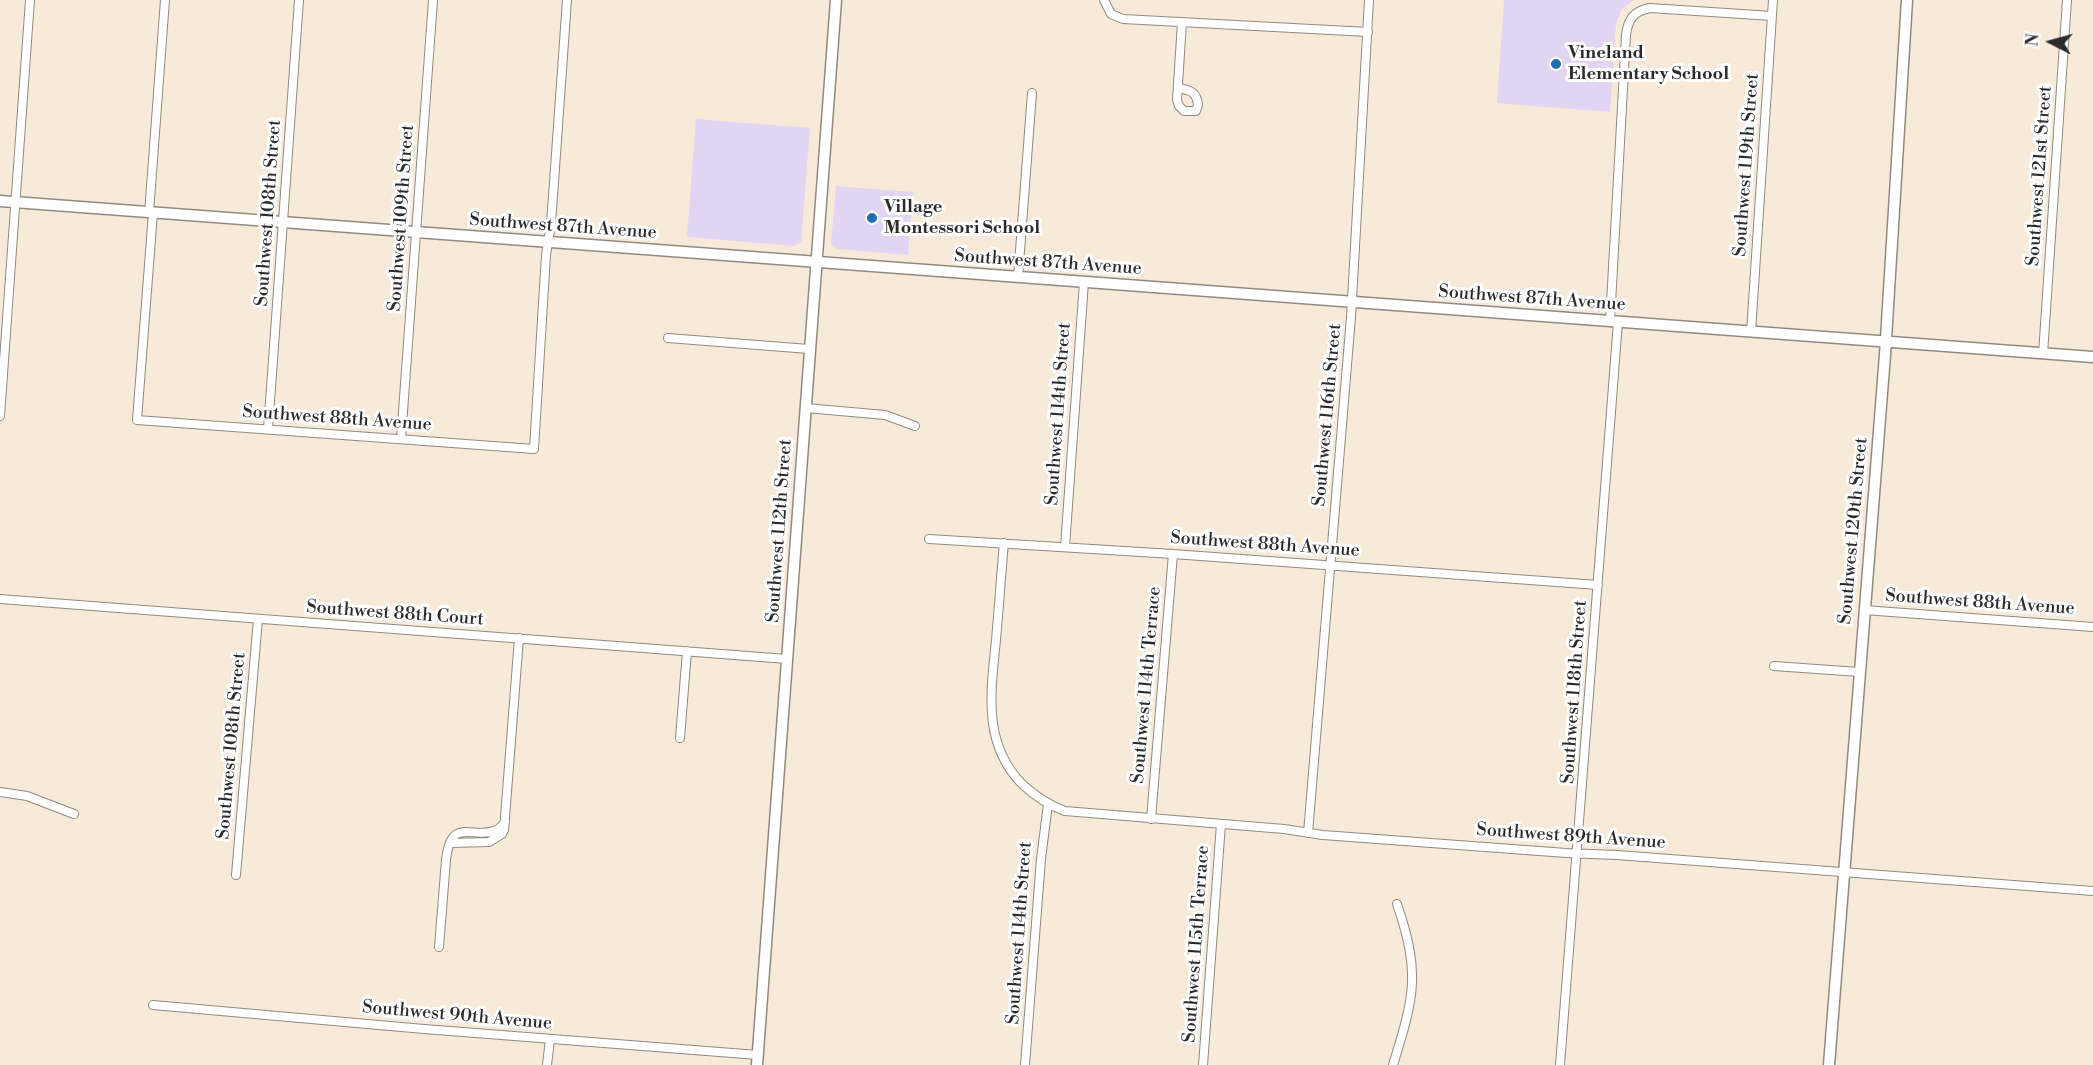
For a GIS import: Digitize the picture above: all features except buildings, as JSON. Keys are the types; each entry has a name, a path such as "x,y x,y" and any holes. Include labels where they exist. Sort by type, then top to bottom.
{"main road":[{"name":"Southwest 112th Street","path":"757,1060 836,0"},
{"name":"Southwest 120th Street","path":"1829,1065 1886,342 1907,0"},
{"name":"Southwest 87th Avenue","path":"0,201 2093,357"}],"street":[{"path":"0,416 30,0"},
{"path":"151,213 165,0"},
{"name":"Southwest 108th Street","path":"268,429 299,0"},
{"name":"Southwest 109th Street","path":"401,439 433,0"},
{"path":"547,242 551,224 567,0"},
{"path":"1104,0 1108,10 1118,18 1368,33"},
{"name":"Southwest 116th Street","path":"1308,833 1352,302 1370,0"},
{"name":"Southwest 119th Street","path":"1751,332 1773,0"},
{"name":"Southwest 121st Street","path":"2043,354 2067,0"},
{"name":"Southwest 118th Street","path":"1560,1065 1598,585 1614,322 1628,23 1632,15 1639,10 1655,8 1772,16"},
{"path":"1178,88 1182,22"},
{"path":"1018,278 1032,93"},
{"name":"Southwest 88th Avenue","path":"151,213 137,420 534,449 547,242"},
{"name":"Southwest 114th Street","path":"1065,547 1084,282"},
{"path":"668,338 809,349"},
{"path":"806,408 885,415 915,426"},
{"name":"Southwest 88th Avenue","path":"930,539 1598,585"},
{"path":"1004,543 991,702 992,724 997,746 1008,766 1023,785 1048,804"},
{"name":"Southwest 114th Terrace","path":"1151,819 1173,554"},
{"name":"Southwest 88th Court","path":"0,599 787,659"},
{"name":"Southwest 88th Avenue","path":"1864,610 2093,627"},
{"name":"Southwest 108th Street","path":"236,875 258,619"},
{"path":"440,947 446,856 451,843 489,842 502,834 505,822 519,638"},
{"path":"680,738 687,651"},
{"path":"1774,666 1859,672"},
{"path":"0,792 27,796 74,814"},
{"name":"Southwest 114th Street","path":"1025,1065 1041,859 1048,804"},
{"name":"Southwest 89th Avenue","path":"1048,804 1078,813 1308,833 2093,891"},
{"name":"Southwest 115th Terrace","path":"1203,1065 1221,824"},
{"path":"1393,1065 1410,1008 1413,980 1409,943 1397,904"},
{"name":"Southwest 90th Avenue","path":"153,1005 549,1039 757,1060"},
{"path":"547,1065 549,1039"}],"shaded area":[{"name":"Vineland Elementary School","path":"1504,0 1634,0 1621,10 1616,24 1610,112 1497,103"},
{"path":"696,119 810,128 801,242 793,246 687,237"},
{"name":"Village Montessori School","path":"836,186 913,192 908,255 838,249 831,243"}],"place":[{"name":"Vineland Elementary School","path":"1556,64"},
{"name":"Village Montessori School","path":"872,218"}]}
